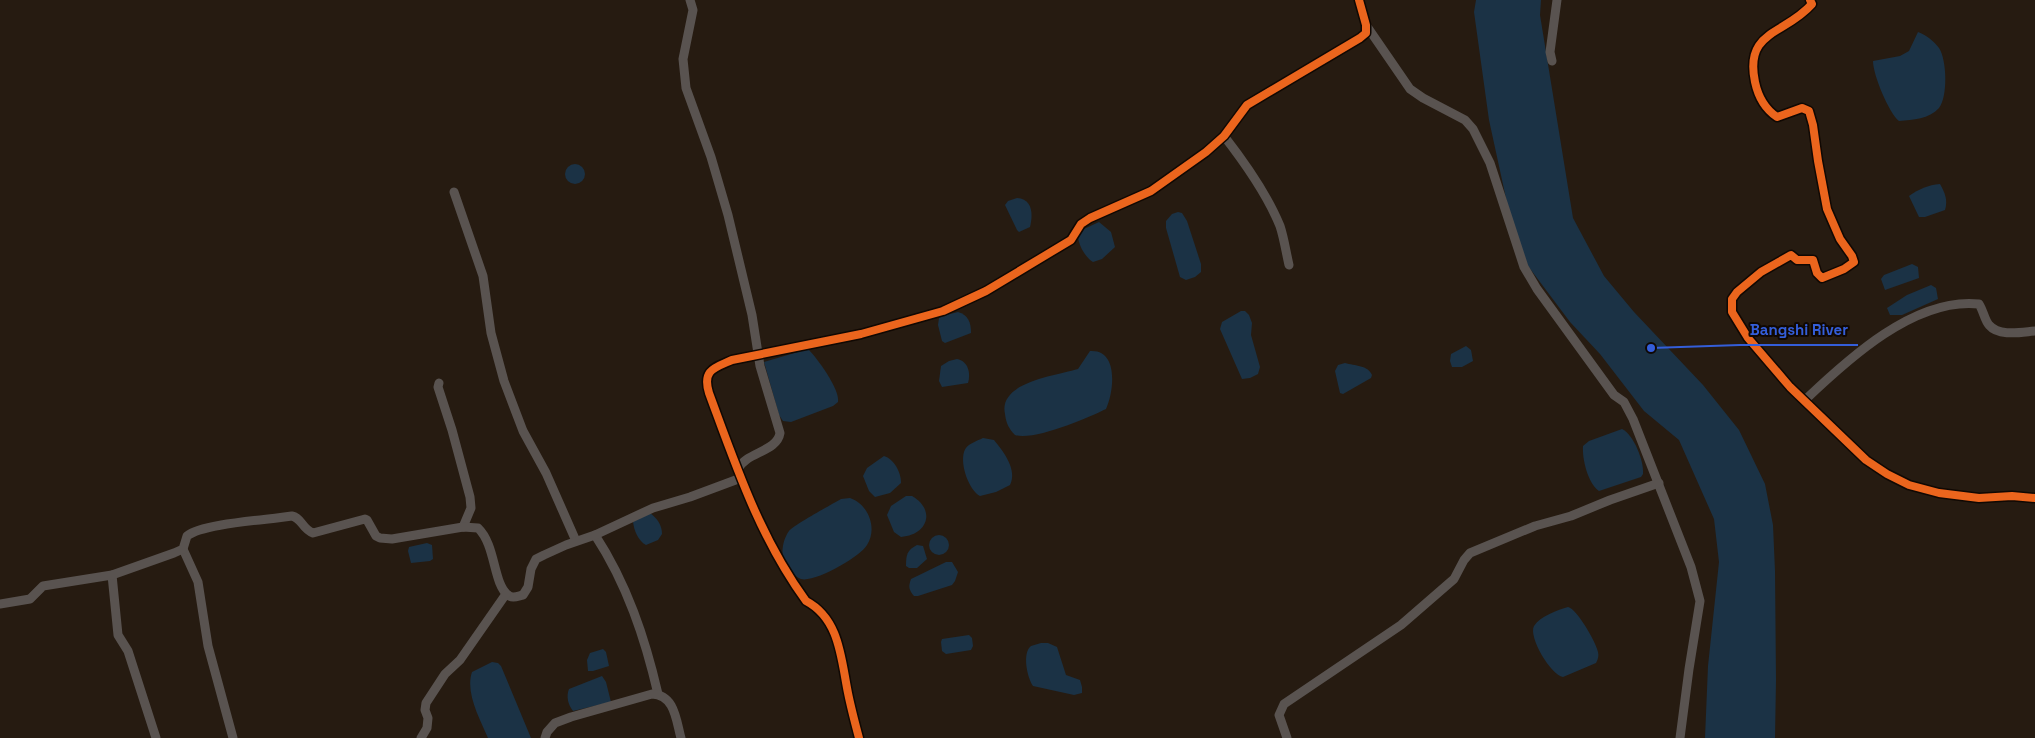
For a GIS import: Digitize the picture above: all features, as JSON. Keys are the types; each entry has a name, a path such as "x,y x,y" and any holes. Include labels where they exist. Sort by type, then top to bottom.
{"street":[{"path":"233,738 208,646 198,582 182,549 187,536 194,532 248,521 292,516 298,519 306,531 312,533 365,519 376,536 383,539 463,527 478,528 484,534 506,594 510,597 523,595 528,587 531,569 536,560 653,508 690,497 740,474 744,462 777,441 780,433 758,354 752,315 728,215 711,157 686,88 683,59 686,35 693,10 690,0"},
{"path":"859,738 840,648 831,625 817,609 806,602 778,562 751,504 709,393 706,384 707,375 714,368 732,360 870,331 943,311 986,291 1071,240 1081,224 1090,218 1151,191 1206,152 1224,136 1247,105 1360,38 1366,33 1366,25 1359,0"},
{"path":"1552,62 1550,52 1557,0"},
{"path":"1810,0 1812,4 1806,11 1758,44 1754,52 1752,64 1753,75 1760,98 1770,112 1777,117 1802,108 1809,111 1812,116 1827,209 1840,239 1854,262 1844,269 1823,278 1817,273 1813,260 1797,260 1791,256 1761,272 1736,292 1732,299 1732,312 1748,338 1805,400 1866,460 1887,474 1909,485 1939,493 1979,498 2012,496 2035,498"},
{"path":"1366,25 1410,89 1465,120 1473,129 1490,163 1524,267 1537,289 1614,395 1624,402 1633,419 1691,567 1700,601 1680,738"},
{"path":"1224,136 1261,190 1274,214 1280,227 1289,265"},
{"path":"454,192 483,276 491,333 504,381 523,431 546,473 576,541"},
{"path":"1805,400 1848,360 1875,341 1928,310 1964,304 1979,304 1988,325 1994,328 2013,333 2035,330"},
{"path":"439,383 438,387 452,430 470,498 471,508 463,527"},
{"path":"1286,738 1279,715 1284,704 1401,625 1454,579 1470,553 1535,526 1571,516 1659,483"},
{"path":"595,535 612,560 635,614 658,694"},
{"path":"0,604 30,599 43,586 112,574 182,549"},
{"path":"112,574 119,638 128,651 156,738"},
{"path":"421,738 427,728 426,703 441,680 460,660 506,594"},
{"path":"544,738 555,723 646,695 658,694 665,697 671,704 681,738"}],"water":[{"path":"1476,0 1541,0 1540,15 1573,218 1604,276 1634,312 1703,385 1739,430 1765,484 1773,525 1775,571 1775,738 1705,738 1708,666 1719,562 1714,519 1679,440 1644,411 1600,354 1570,322 1528,266 1509,212 1489,120 1474,12"},
{"path":"1918,32 1932,41 1942,54 1945,69 1944,96 1939,108 1930,115 1899,121 1882,93 1873,61 1900,56 1909,51"},
{"path":"575,164 582,167 585,174 582,181 575,184 568,181 565,174 568,167"},
{"path":"1940,184 1946,197 1945,210 1925,217 1919,217 1909,196 1916,191"},
{"path":"1017,198 1026,201 1031,208 1030,227 1019,232 1005,205 1008,201"},
{"path":"1182,213 1187,221 1201,264 1201,272 1195,277 1186,280 1180,277 1166,228 1166,221 1172,214"},
{"path":"1099,222 1111,232 1115,247 1102,259 1093,262 1083,251 1078,237 1084,229"},
{"path":"1912,264 1918,267 1919,278 1885,290 1881,279 1884,275"},
{"path":"1931,285 1936,288 1938,299 1902,315 1890,315 1887,308 1907,295"},
{"path":"1241,311 1245,311 1249,315 1252,323 1251,335 1260,367 1258,374 1242,379 1220,329 1222,322"},
{"path":"958,312 968,320 971,333 945,343 942,341 938,325 939,318"},
{"path":"1466,346 1471,350 1473,361 1462,367 1452,367 1450,361 1451,354"},
{"path":"808,349 832,382 838,396 838,402 833,406 791,422 783,421 779,415 764,362"},
{"path":"1090,351 1099,352 1106,357 1110,364 1112,383 1106,409 1047,432 1035,435 1015,435 1008,426 1005,414 1005,403 1010,394 1030,382 1078,369"},
{"path":"957,359 964,362 968,368 968,383 942,387 939,381 941,366"},
{"path":"1345,363 1368,369 1372,375 1371,378 1343,394 1340,393 1335,371 1338,365"},
{"path":"1622,429 1634,442 1642,462 1643,474 1641,477 1599,491 1595,488 1586,471 1583,446 1589,441"},
{"path":"983,438 994,440 1011,467 1012,479 1010,485 996,492 980,496 972,488 966,477 963,457 967,447"},
{"path":"884,456 896,466 901,483 890,493 875,497 869,491 863,476 867,468"},
{"path":"906,496 912,496 920,502 924,508 926,521 917,532 901,537 894,532 887,515 891,506"},
{"path":"850,498 862,505 869,517 872,531 867,545 856,556 826,573 808,579 801,579 794,575 783,559 783,547 789,531 805,519 841,499"},
{"path":"650,513 659,522 662,534 658,540 646,545 637,535 633,522"},
{"path":"939,535 946,538 949,545 946,552 939,555 932,552 929,545 932,538"},
{"path":"427,543 432,545 433,559 411,563 409,547"},
{"path":"917,545 923,546 927,559 917,568 909,568 906,566 907,556 909,551"},
{"path":"946,562 952,562 958,572 952,585 914,596 909,584 911,579"},
{"path":"1568,607 1576,613 1586,626 1597,647 1598,656 1596,663 1563,677 1558,675 1547,663 1537,646 1533,631 1534,626 1540,619"},
{"path":"969,635 972,638 973,646 971,650 946,654 942,651 942,639"},
{"path":"1041,643 1048,643 1057,647 1066,675 1080,680 1082,693 1074,695 1033,686 1027,671 1026,659 1028,649"},
{"path":"603,649 606,652 609,666 588,671 587,660 590,653"},
{"path":"492,662 498,663 501,666 531,738 488,738 474,706 470,680 472,672"},
{"path":"602,676 606,682 611,702 573,711 568,700 569,689"}],"cycle path":[{"path":"859,738 837,641 826,618 806,601 790,577 762,527 739,474 709,393 707,385 708,375 715,368 732,360 861,334 943,311 986,291 1071,240 1081,224 1090,218 1151,191 1206,152 1224,136 1247,105 1360,38 1366,33 1366,25 1359,0"},
{"path":"1810,0 1812,4 1801,14 1769,35 1761,43 1755,52 1753,65 1755,82 1763,102 1777,117 1802,108 1809,111 1827,209 1840,239 1854,262 1844,269 1822,278 1817,273 1813,260 1797,260 1791,255 1761,272 1737,292 1732,299 1732,312 1748,338 1790,387 1866,460 1887,474 1909,485 1939,493 1979,498 2012,496 2035,498"}],"place":[{"name":"Bangshi River","path":"1651,348"}]}
